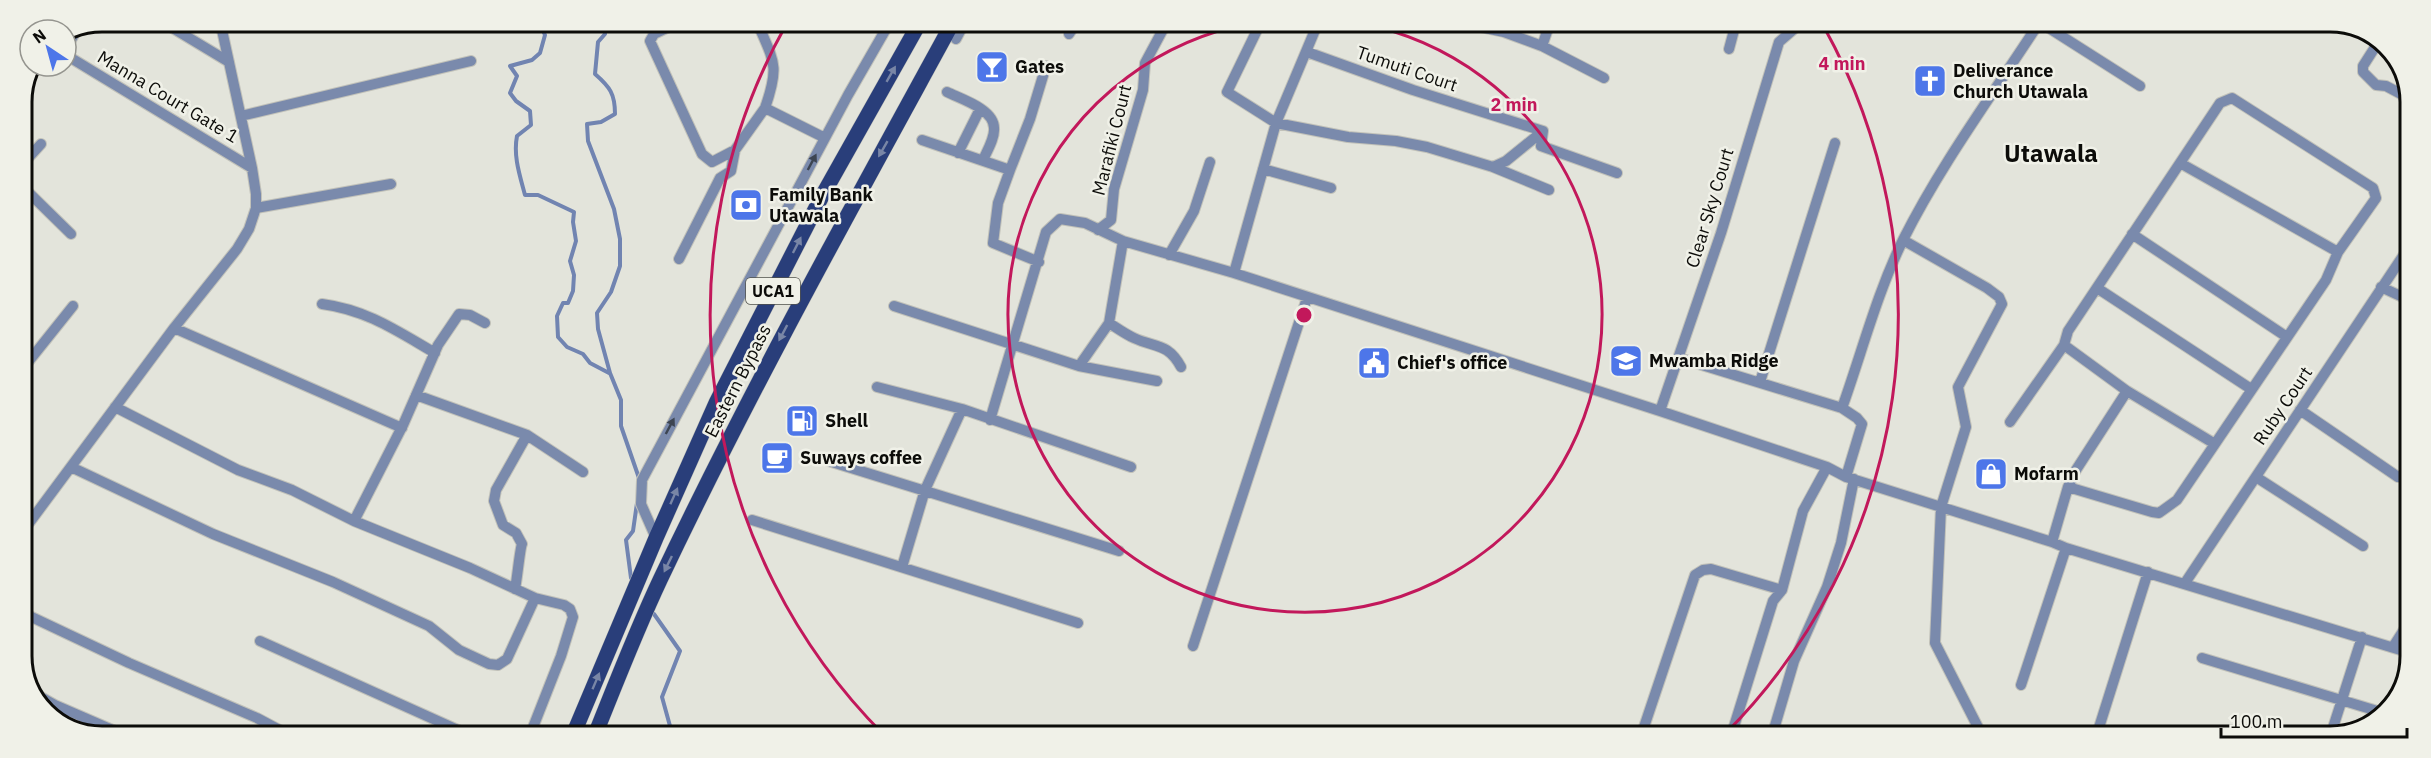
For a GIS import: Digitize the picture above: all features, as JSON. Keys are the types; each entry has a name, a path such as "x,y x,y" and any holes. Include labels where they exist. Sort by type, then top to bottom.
{"main road":[{"name":"Eastern Bypass","path":"577,726 656,538 716,404 821,198 914,32"},
{"name":"Eastern Bypass","path":"599,726 660,580 758,381 853,201 947,32"}],"street":[{"path":"179,32 229,62"},
{"path":"32,519 174,328 237,249 249,229 256,208 252,168 224,32"},
{"path":"658,32 650,41 652,47 702,154 712,162 735,150 746,138 765,108 772,89 775,64 761,32"},
{"path":"656,538 641,504 642,480 884,32"},
{"path":"956,39 960,32"},
{"name":"Marafiki Court","path":"1098,230 1111,220 1114,189 1143,90 1144,63 1161,32"},
{"path":"1256,32 1227,92 1276,123 1348,137 1395,141 1427,147 1493,167 1549,190"},
{"path":"1234,273 1276,123 1307,52 1313,32"},
{"path":"1504,32 1542,46 1604,78"},
{"path":"1542,46 1547,32"},
{"path":"1729,49 1734,32"},
{"name":"Clear Sky Court","path":"1660,411 1679,358 1779,42 1791,32"},
{"path":"1842,408 1878,301 1904,240 1944,168 2034,32"},
{"path":"2054,32 2140,86"},
{"path":"2374,48 2363,66 2363,72 2376,85 2386,86 2399,93"},
{"name":"Tumuti Court","path":"1307,52 1413,90 1543,131"},
{"path":"241,116 471,61"},
{"name":"Manna Court Gate 1","path":"78,62 252,168"},
{"path":"1039,262 993,243 998,203 1030,119 1046,66"},
{"path":"947,92 988,115 994,128 983,160"},
{"path":"2010,422 2064,345 2068,331 2220,103 2232,98 2238,100 2373,188 2376,198 2338,252 2326,280 2177,500 2159,513 2068,487"},
{"path":"765,108 825,138"},
{"path":"958,153 980,109"},
{"path":"1493,167 1506,162 1543,131"},
{"path":"1543,131 1541,146 1617,172"},
{"path":"922,140 1010,170"},
{"path":"1760,382 1835,143"},
{"path":"32,154 41,144"},
{"path":"679,259 720,178 731,171 735,150"},
{"path":"1168,255 1194,211 1210,162"},
{"path":"2180,163 2338,252"},
{"path":"1263,168 1331,188"},
{"path":"256,208 391,184"},
{"path":"32,197 71,234"},
{"path":"990,420 1039,262 1046,232 1060,219 1072,219 1123,241 1234,273 1660,411 1827,467 1850,478 2066,548 2400,649"},
{"path":"2132,234 2287,337"},
{"path":"1904,240 1986,288 1999,297 2002,304 1958,387 1966,427 1941,507 1935,643 1978,726"},
{"path":"1079,366 1109,323 1123,241"},
{"name":"Ruby Court","path":"2185,583 2399,261"},
{"path":"2381,287 2399,296"},
{"path":"2097,288 2251,389"},
{"path":"1192,646 1307,298"},
{"path":"322,304 347,307 374,317 435,353"},
{"path":"32,357 73,306"},
{"path":"894,306 1079,366 1157,381"},
{"path":"354,521 402,428 443,336 459,314 470,315 485,323"},
{"path":"1109,323 1135,338 1166,349 1175,355 1182,367"},
{"path":"174,328 402,428"},
{"path":"2064,345 2127,391 2215,444"},
{"path":"1679,358 1842,408 1862,424 1850,478 1841,543 1827,587 1794,661 1775,726"},
{"path":"877,387 962,409 1131,467"},
{"path":"2052,542 2068,487 2076,470 2127,391"},
{"path":"416,395 527,435 583,472"},
{"path":"115,408 238,470 292,490 354,521 536,598 564,605 570,609 573,617 561,656 534,726"},
{"path":"902,567 925,490 962,409"},
{"path":"2300,410 2398,477"},
{"path":"515,589 521,559 519,548 522,544 516,533 503,525 494,501 496,490 527,435"},
{"path":"822,459 1119,551"},
{"path":"71,467 213,534 333,582 429,626 459,650 489,664 498,665 507,659 536,598"},
{"path":"1734,726 1773,601 1782,590 1803,511 1827,467"},
{"path":"2256,477 2363,546"},
{"path":"752,520 1078,623"},
{"path":"2021,684 2066,548"},
{"path":"1644,726 1695,575 1711,568 1782,590"},
{"path":"2099,726 2148,572"},
{"path":"32,617 272,726"},
{"path":"2393,647 2400,636"},
{"path":"2334,726 2362,637"},
{"path":"260,641 449,726"},
{"path":"2202,658 2375,710"},
{"path":"58,712 99,726"}],"waterway":[{"path":"544,32 545,35 540,53 532,60 510,66 517,76 510,93 516,101 530,111 531,125 517,136 518,166 525,195 538,195 574,212 576,241 570,261 574,275 573,291 568,303 563,303 557,316 558,337 567,347 583,354 590,363 609,373"},
{"path":"605,32 598,42 595,74 611,91 615,114 601,122 587,124 588,141 614,209 620,239 620,266 611,292 597,313 598,329 610,373 621,400 621,426 640,481"},
{"path":"631,578 626,540 633,531 637,503"},
{"path":"654,614 680,651 662,697 670,726"}],"place":[{"name":"Gates","path":"992,67"},
{"name":"Deliverance Church Utawala","path":"1930,81"},
{"name":"Family Bank Utawala","path":"746,205"},
{"name":"Mwamba Ridge","path":"1626,361"},
{"name":"Chief's office","path":"1374,363"},
{"name":"Shell","path":"802,421"},
{"name":"Suways coffee","path":"777,458"},
{"name":"Mofarm","path":"1991,474"}],"district":[{"name":"Utawala","path":"2051,154"}]}
